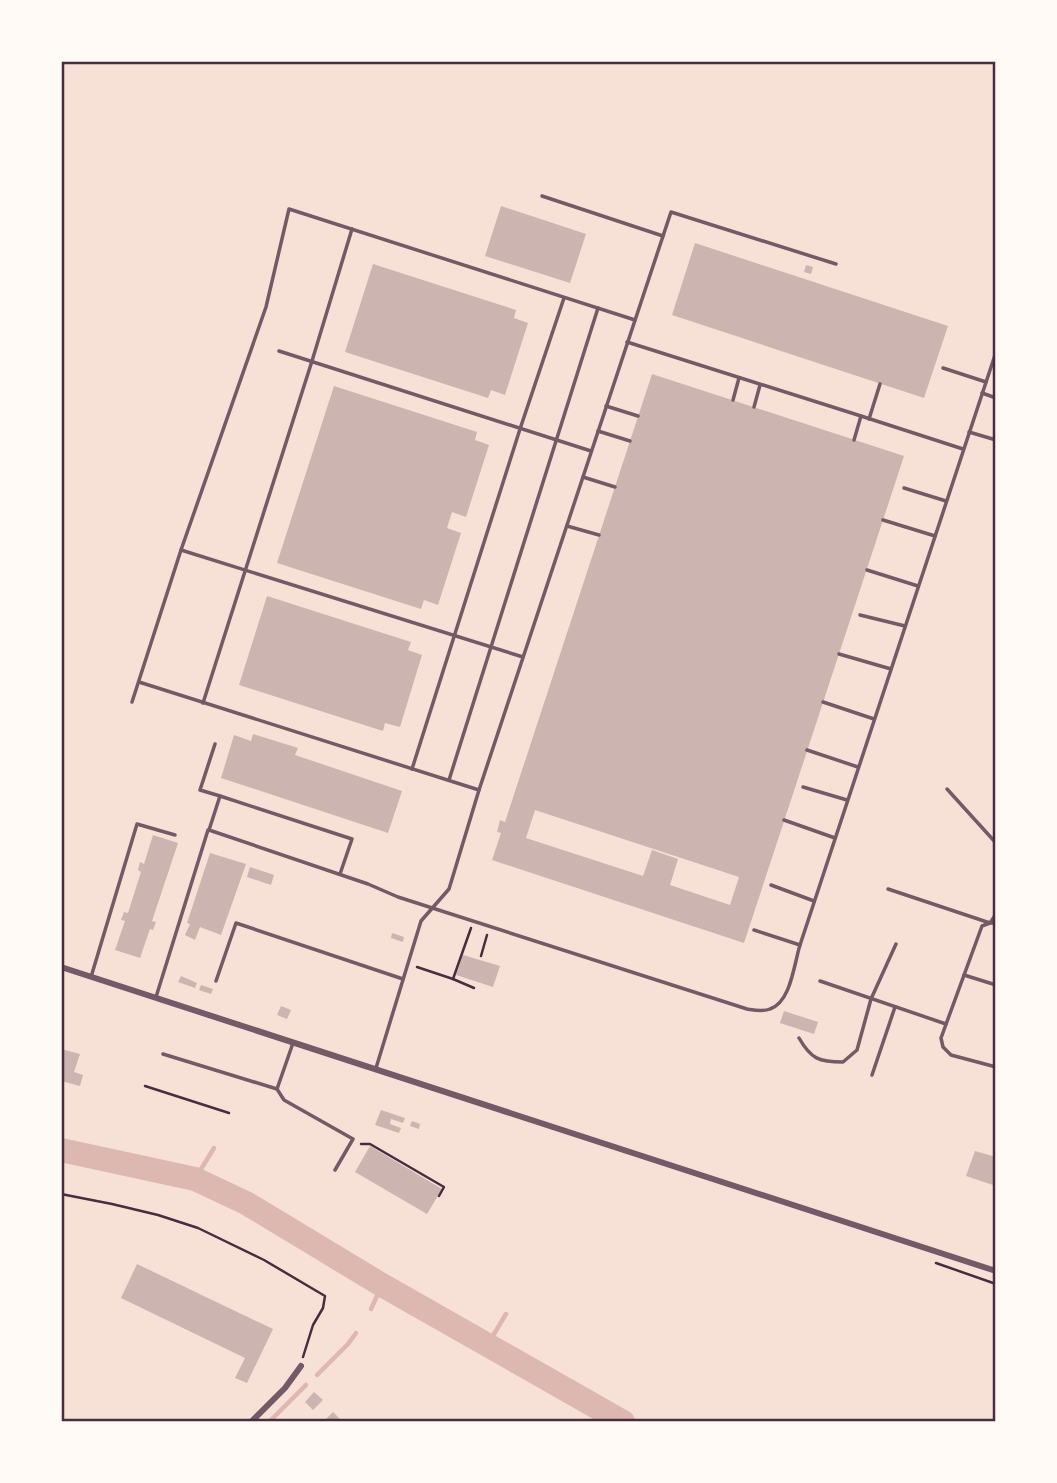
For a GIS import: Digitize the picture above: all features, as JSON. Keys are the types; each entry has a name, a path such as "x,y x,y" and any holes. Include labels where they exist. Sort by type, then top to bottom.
{"street":[{"path":"61,967 996,1272"},
{"path":"251,1422 285,1388 301,1366"}],"lane":[{"path":"542,196 663,236"},
{"path":"132,702 181,550 266,307 289,209 635,320"},
{"path":"375,1070 421,920 449,889 671,212 836,264"},
{"path":"204,703 352,229"},
{"path":"412,769 520,429 565,298"},
{"path":"449,780 598,308"},
{"path":"627,342 963,450"},
{"path":"279,351 592,451"},
{"path":"209,830 340,874 398,897 747,1009 770,1009 786,996 814,901 996,352"},
{"path":"943,368 986,382"},
{"path":"733,400 739,378"},
{"path":"869,419 880,384"},
{"path":"754,407 760,385"},
{"path":"982,393 996,398"},
{"path":"606,406 638,416"},
{"path":"854,440 861,416"},
{"path":"598,431 630,441"},
{"path":"969,432 996,440"},
{"path":"583,477 615,486"},
{"path":"904,488 946,501"},
{"path":"883,520 935,536"},
{"path":"567,526 599,535"},
{"path":"181,550 523,657"},
{"path":"867,570 918,586"},
{"path":"860,615 905,626"},
{"path":"839,654 891,669"},
{"path":"139,682 480,790"},
{"path":"823,702 874,719"},
{"path":"215,744 200,790 352,839 340,874"},
{"path":"807,750 858,767"},
{"path":"803,787 847,800"},
{"path":"947,789 996,843"},
{"path":"156,999 220,796"},
{"path":"784,820 835,838"},
{"path":"91,977 137,824 175,835"},
{"path":"771,885 814,901"},
{"path":"888,889 996,923"},
{"path":"996,914 990,923 982,926 942,1038 943,1047 951,1055 996,1067"},
{"path":"216,981 236,923 403,979"},
{"path":"754,930 800,945"},
{"path":"799,1038 806,1051 823,1062 843,1062 857,1051 872,999 896,944"},
{"path":"964,975 996,985"},
{"path":"820,981 946,1024"},
{"path":"872,1075 895,1007"},
{"path":"277,1089 293,1043"},
{"path":"163,1054 277,1089 284,1100 352,1139 335,1170"}],"path":[{"path":"481,956 490,925"},
{"path":"453,979 471,928"},
{"path":"415,966 474,988"},
{"path":"145,1086 229,1113"},
{"path":"352,1139 362,1145 370,1144 444,1187 439,1196"},
{"path":"61,1194 147,1212 198,1228 264,1260 325,1296 301,1366"},
{"path":"991,1283 996,1284"}],"building":[{"path":"501,206 586,234 570,283 485,256"},
{"path":"695,243 948,326 924,398 672,315"},
{"path":"373,264 516,310 514,318 528,323 505,395 491,390 488,398 345,352"},
{"path":"806,265 813,267 811,274 804,272"},
{"path":"652,374 904,456 744,943 492,860 501,833 497,832 500,820 505,822","holes":["535,810 739,877 730,905 670,885 678,859 652,850 643,876 526,838"]},
{"path":"334,386 477,432 475,440 489,445 466,517 452,512 447,528 461,533 438,605 424,600 421,609 277,563"},
{"path":"267,596 411,642 408,650 422,655 400,727 385,723 383,731 239,685"},
{"path":"253,734 298,748 295,755 402,791 388,833 221,778 234,735 251,741"},
{"path":"153,835 178,843 152,921 156,922 153,930 150,929 140,958 115,950 125,921 121,920 124,912 128,913 141,872 138,870 140,862 144,864"},
{"path":"210,853 246,864 221,935 200,927 195,940 185,935 190,924 187,923"},
{"path":"250,867 274,875 271,885 247,877"},
{"path":"392,933 404,937 403,942 391,938"},
{"path":"463,955 500,966 493,987 456,975"},
{"path":"181,976 197,983 195,988 178,982"},
{"path":"201,985 213,989 211,994 199,990"},
{"path":"281,1006 291,1010 287,1019 277,1015"},
{"path":"784,1011 818,1022 814,1034 780,1023"},
{"path":"61,1049 80,1054 74,1072 83,1075 80,1086 61,1081"},
{"path":"381,1110 405,1118 403,1123 391,1119 390,1124 401,1128 399,1133 375,1125"},
{"path":"412,1121 420,1124 419,1129 410,1126"},
{"path":"370,1146 442,1189 427,1214 355,1172"},
{"path":"975,1151 996,1157 996,1186 966,1176"},
{"path":"137,1264 273,1329 247,1383 235,1378 245,1358 121,1298"},
{"path":"314,1392 323,1400 313,1410 305,1402"},
{"path":"333,1412 343,1422 323,1422"}],"waterway":[{"path":"195,1179 214,1148"},
{"path":"61,1150 195,1179 246,1203 382,1285 623,1422"},
{"path":"371,1309 382,1285"},
{"path":"488,1344 506,1314"},
{"path":"317,1375 356,1333"},
{"path":"269,1422 306,1385"}]}
